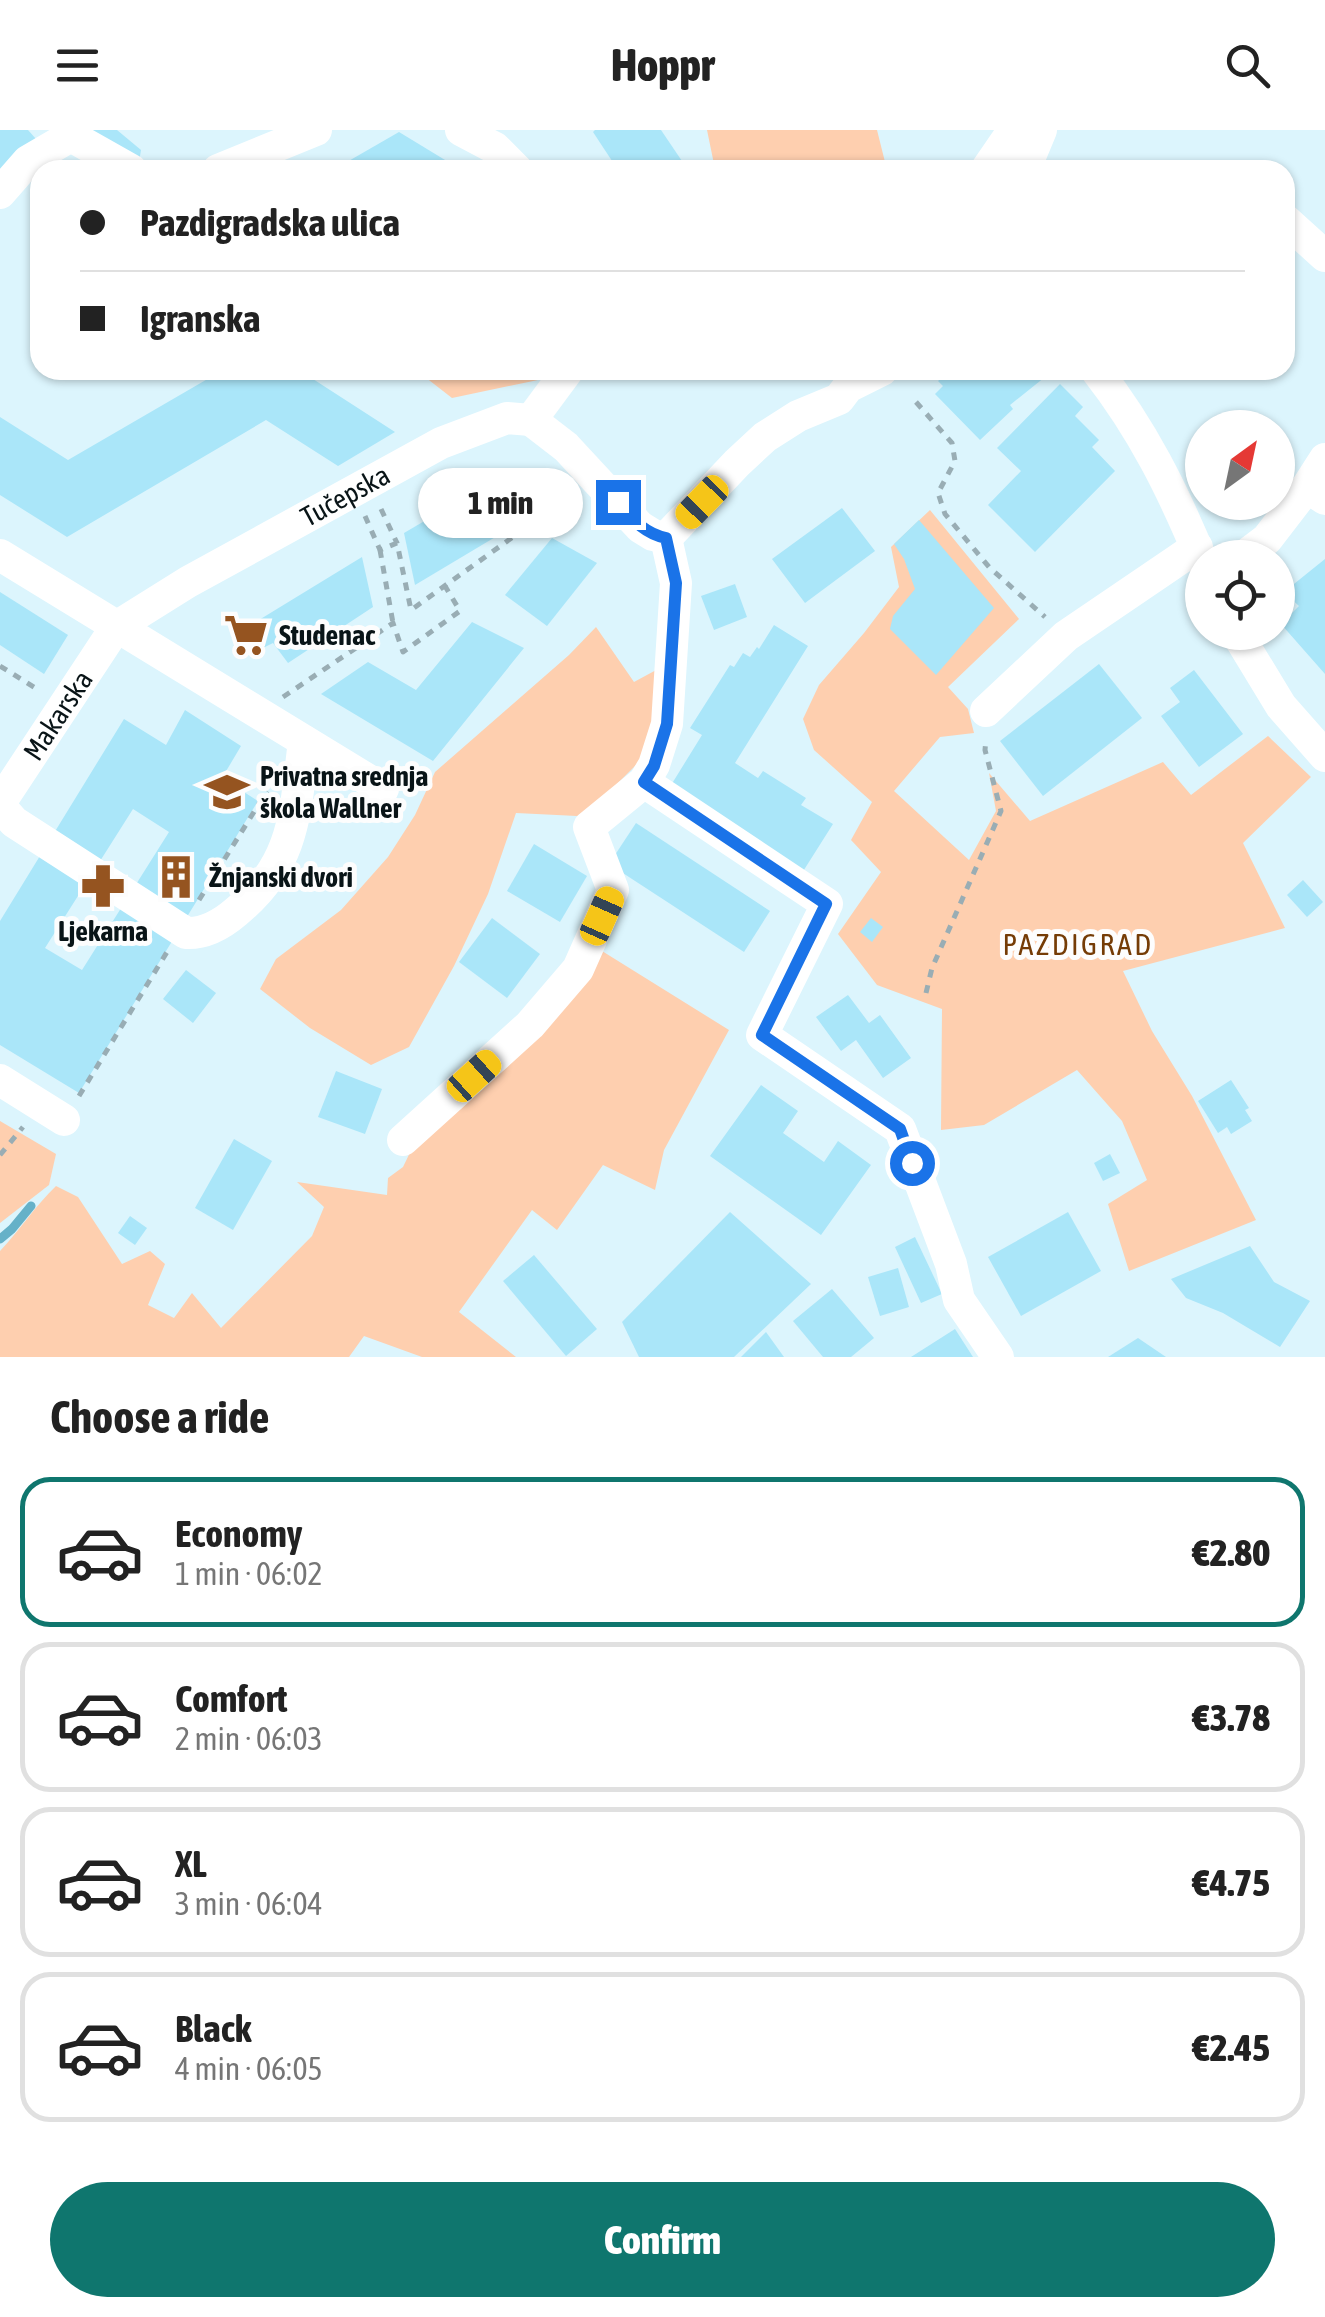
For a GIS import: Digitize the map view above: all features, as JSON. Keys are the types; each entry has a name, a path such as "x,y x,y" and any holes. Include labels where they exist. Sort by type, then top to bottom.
{"street":[{"path":"242,160 316,130"},
{"path":"461,130 511,149"},
{"path":"993,160 1016,130"},
{"path":"1028,160 1040,130"},
{"path":"0,193 28,160 68,133 114,160"},
{"path":"1295,229 1325,256"},
{"path":"560,380 530,420 566,446 640,527 666,538"},
{"path":"666,538 765,438 798,416 838,399 849,380"},
{"path":"1104,380 1152,452 1193,540"},
{"name":"Tučepska","path":"116,628 188,582 441,443 507,418 530,420"},
{"path":"1265,540 1316,493 1325,459"},
{"path":"403,1140 530,1026 578,970 613,890 589,827 644,782 654,766 667,724 676,583 666,538"},
{"path":"0,554 383,789"},
{"path":"986,710 1066,636 1185,563"},
{"name":"Makarska","path":"0,804 116,628"},
{"path":"1247,650 1280,706 1325,756"},
{"path":"0,804 14,822 186,933 196,934 224,923 253,898 274,871 294,826 304,741"},
{"path":"644,782 826,904 762,1035 900,1129 951,1264 960,1300 998,1357"},
{"path":"0,1080 73,1106"}],"path":[{"path":"916,402 952,444 956,462 938,493 945,514 989,567 1066,636"},
{"path":"368,483 397,542 410,610 596,478"},
{"path":"372,532 380,550 402,652 460,611 445,586"},
{"path":"380,550 397,542"},
{"path":"259,714 393,623"},
{"path":"0,666 64,706"},
{"path":"926,993 932,968 1001,811 985,750 986,710"},
{"path":"213,878 260,802"},
{"path":"73,1106 175,940"}],"shaded area":[{"path":"707,130 877,130 884,160 713,160"},
{"path":"429,380 538,380 452,398"},
{"path":"930,510 1019,619 948,687 968,709 974,733 940,737 894,791 969,860 996,811 989,773 1030,821 1163,762 1191,795 1268,736 1311,777 1243,843 1285,928 1123,971 1256,1220 1129,1271 1108,1204 1147,1180 1122,1121 1077,1070 984,1125 941,1130 942,1009 877,985 838,934 881,872 851,840 872,802 814,750 803,719 819,685 899,587 891,547"},
{"path":"596,627 634,682 658,669 657,720 641,760 599,802 577,816 516,813 488,894 409,1047 371,1065 310,1028 260,989 276,959 341,910 388,857 415,815 435,772"},
{"path":"602,951 729,1030 664,1150 655,1190 603,1165 557,1230 532,1210 459,1312 516,1357 422,1357 364,1336 349,1357 0,1357 0,1251 56,1186 78,1197 122,1264 150,1251 165,1264 148,1305 174,1318 192,1293 221,1328 312,1236 324,1207 297,1182 387,1195 388,1178 403,1167 418,1136"},
{"path":"0,1121 56,1154 49,1185 0,1223"}],"building":[{"path":"0,130 28,130 36,139 0,170"},
{"path":"77,130 117,130 141,150 139,160"},
{"path":"661,130 681,160 611,160 593,132"},
{"path":"399,132 445,160 350,160"},
{"path":"206,380 314,380 395,432 338,466 266,420 67,537 0,495 0,417 68,460"},
{"path":"1041,380 1010,405 1013,409 980,440 935,394 943,386 938,381"},
{"path":"1060,384 1083,407 1075,416 1099,440 1092,447 1115,471 1035,552 988,505 1021,471 997,448"},
{"path":"474,492 524,520 415,585 404,533"},
{"path":"842,508 875,551 805,603 772,559"},
{"path":"919,520 994,608 936,675 890,629 893,616 915,589 894,544"},
{"path":"552,538 597,563 547,626 505,595"},
{"path":"362,557 373,607 288,663 273,643 255,652 231,637"},
{"path":"1325,559 1325,674 1295,640 1295,610 1299,606 1295,602 1295,583"},
{"path":"735,584 747,617 714,630 701,596"},
{"path":"0,592 68,635 44,674 0,645"},
{"path":"472,622 524,648 433,761 321,694 368,662 416,690"},
{"path":"774,625 808,646 735,763 758,778 763,771 806,798 801,805 833,824 802,873 668,790 702,735 690,728 730,665 734,667 743,653 750,657 759,649"},
{"path":"1099,664 1142,718 1043,796 1000,741"},
{"path":"1194,670 1243,734 1199,767 1161,716 1180,702 1170,688"},
{"name":"Žnjanski dvori","path":"185,710 241,746 222,778 258,801 79,1093 0,1045 0,921 124,719 166,745","holes":["133,809 169,832 82,970 45,948"]},
{"path":"636,823 770,911 744,952 609,864"},
{"path":"534,844 587,876 560,922 507,891"},
{"path":"1303,880 1323,902 1307,917 1287,895"},
{"path":"492,918 540,954 507,998 459,962"},
{"path":"871,918 883,927 872,942 860,932"},
{"path":"186,970 216,993 193,1023 163,999"},
{"path":"848,995 869,1023 880,1015 911,1058 883,1078 856,1040 841,1051 816,1017"},
{"path":"336,1071 382,1089 365,1134 318,1117"},
{"path":"1231,1080 1249,1108 1245,1110 1252,1121 1231,1134 1227,1127 1218,1133 1198,1101"},
{"path":"761,1085 798,1111 783,1133 824,1162 838,1141 871,1165 821,1235 710,1156"},
{"path":"234,1139 272,1161 233,1230 195,1208"},
{"path":"1110,1154 1120,1173 1103,1181 1094,1163"},
{"path":"730,1212 811,1284 734,1357 639,1357 622,1322"},
{"path":"1068,1212 1101,1271 1021,1316 988,1257"},
{"path":"130,1216 147,1228 135,1245 118,1233"},
{"path":"915,1237 942,1294 921,1303 895,1247"},
{"path":"1250,1246 1274,1282 1310,1301 1280,1347 1223,1313 1186,1298 1171,1279"},
{"path":"534,1255 597,1329 566,1356 503,1281"},
{"path":"898,1268 909,1307 880,1316 868,1277"},
{"path":"832,1289 874,1338 851,1357 823,1357 793,1321"},
{"path":"955,1329 973,1357 911,1357"},
{"path":"766,1332 784,1357 741,1357"},
{"path":"1138,1338 1166,1357 1108,1357"}],"waterway":[{"path":"0,1239 31,1206"}],"place":[{"name":"Studenac","path":"246,635"},
{"name":"Privatna srednja škola Wallner","path":"227,792"},
{"name":"Žnjanski dvori","path":"176,877"},
{"name":"Ljekarna","path":"103,886"}],"district":[{"name":"PAZDIGRAD","path":"1078,944"}],"route":[{"path":"618,502 640,527 666,538 676,583 667,724 654,766 644,782 826,904 762,1035 900,1129 912,1163"}]}
